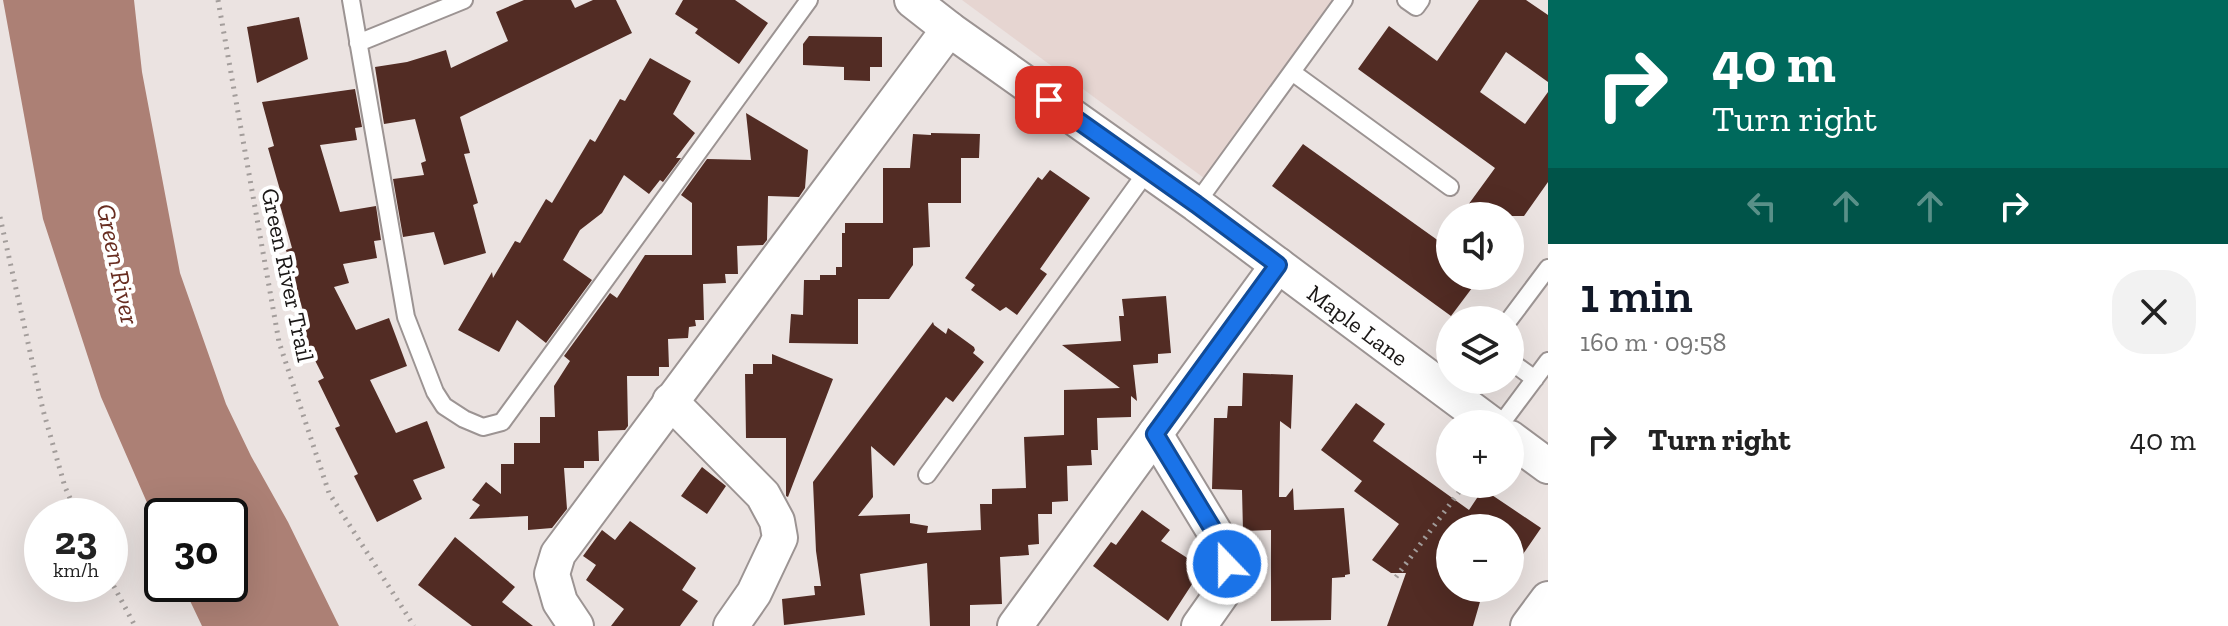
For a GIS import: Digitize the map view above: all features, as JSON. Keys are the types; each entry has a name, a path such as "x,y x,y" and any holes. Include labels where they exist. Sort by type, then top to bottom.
{"street":[{"name":"Maple Lane","path":"912,0 1196,204 1472,410"},
{"path":"576,626 560,602 552,574 558,554 949,29"},
{"path":"1015,626 1278,265"},
{"path":"670,401 763,495 777,521 780,538 754,593 731,626"},
{"path":"1155,434 1223,546 1230,582 1199,626"},
{"path":"1524,448 1548,466"},
{"path":"1528,626 1548,599"}],"lane":[{"path":"351,0 406,317 435,392 444,406 483,427 502,422 809,0"},
{"path":"358,43 464,0"},
{"path":"1196,204 1344,0"},
{"path":"1406,0 1416,7 1421,0"},
{"path":"1292,72 1450,187"},
{"path":"927,475 1148,170"},
{"path":"1520,306 1548,268"},
{"path":"1512,410 1548,361"},
{"path":"1524,371 1535,379"}],"path":[{"name":"Green River Trail","path":"218,0 279,342 329,493 414,626"},
{"path":"0,217 43,410 70,498"},
{"path":"1396,577 1455,498"},
{"path":"122,602 135,626"}],"shaded area":[{"path":"962,0 1335,0 1204,178"}],"water":[{"name":"Green River","path":"3,0 134,0 142,72 180,273 226,404 339,626 202,626 191,602 248,602 248,498 145,498 101,397 43,219"}],"building":[{"path":"524,0 571,0 575,8 593,0 616,0 632,33 460,117 470,153 464,154 478,203 473,205 486,253 444,265 434,232 403,237 393,179 424,175 421,163 426,161 415,119 384,124 375,67 407,62 446,50 451,68 508,41 496,12"},
{"path":"683,0 735,0 768,23 739,64 695,33 698,29 675,14"},
{"path":"1479,0 1526,0 1548,15 1548,82 1506,52 1480,92 1525,124 1548,92 1548,182 1524,216 1524,202 1470,202 1495,168 1358,69 1389,26 1437,61"},
{"path":"299,17 308,59 257,83 247,27"},
{"path":"809,36 882,37 882,67 870,67 870,81 844,80 844,67 803,65 803,44"},
{"path":"650,58 691,81 673,114 695,133 676,158 681,158 663,182 660,180 649,194 624,175 602,213 580,230 563,260 592,280 546,343 517,320 499,352 458,330 492,272 493,278 515,241 520,243 546,199 552,203 590,139 595,142 620,99 625,101"},
{"path":"355,89 362,127 355,128 357,140 320,145 340,212 376,206 381,240 374,241 377,258 343,264 349,283 334,287 356,330 389,318 407,366 370,380 396,433 427,421 445,468 413,480 422,499 377,522 335,428 340,426 318,381 324,378 301,333 308,329 286,250 292,248 278,198 282,197 268,148 274,146 262,102"},
{"path":"746,113 808,150 805,188 799,197 768,196 767,240 763,245 737,246 738,274 725,274 726,283 703,284 704,320 695,320 696,326 689,327 688,338 668,339 669,367 659,367 659,376 627,376 628,426 625,430 598,431 599,461 584,461 584,468 564,468 567,509 552,528 528,530 528,516 469,519 480,505 472,500 486,482 501,494 501,464 514,464 514,443 540,443 540,417 555,417 554,386 570,361 564,356 610,293 617,298 645,255 692,255 692,203 681,195 707,159 751,160"},
{"path":"913,134 980,134 979,158 961,158 961,203 928,203 930,247 913,248 913,265 889,299 858,299 858,344 789,343 791,314 803,315 804,280 820,280 820,275 836,275 836,267 842,267 845,223 883,223 883,168 910,168"},
{"path":"1303,144 1436,239 1436,290 1470,290 1458,306 1437,306 1272,186"},
{"path":"1050,170 1090,198 1040,269 1047,274 1017,315 1006,307 1000,311 971,290 975,285 965,278 1038,177 1042,180"},
{"path":"1166,296 1171,353 1158,354 1158,363 1133,365 1137,401 1131,396 1131,417 1097,418 1098,450 1091,450 1092,465 1067,466 1068,501 1052,502 1052,514 1038,514 1039,544 1028,545 1029,555 1000,557 1002,604 970,605 970,626 930,626 927,563 860,574 865,615 784,625 782,599 815,595 814,586 821,586 813,482 933,322 946,334 948,328 974,347 973,353 984,362 953,402 946,397 894,466 871,446 873,497 858,516 910,514 910,523 928,526 927,533 981,530 980,504 992,504 992,489 1026,488 1024,437 1064,435 1064,390 1120,388 1062,345 1121,341 1119,316 1124,316 1122,299"},
{"path":"772,354 833,379 788,497 786,438 746,438 745,374 753,374 753,364 772,364"},
{"path":"1243,373 1293,375 1291,429 1280,421 1279,497 1286,497 1293,488 1294,510 1344,508 1350,574 1332,578 1331,620 1271,621 1271,530 1243,531 1242,490 1212,489 1214,418 1227,418 1228,406 1242,406"},
{"path":"1356,403 1385,424 1373,441 1436,486 1436,498 1452,498 1469,510 1477,498 1496,498 1520,514 1436,514 1436,602 1480,602 1473,626 1387,626 1406,573 1391,573 1372,560 1399,524 1354,491 1362,481 1321,450"},
{"path":"702,467 726,486 707,514 681,496"},
{"path":"1142,510 1170,530 1161,541 1192,561 1190,565 1200,572 1168,621 1093,566 1111,542 1116,545"},
{"path":"1524,517 1541,528 1524,553"},
{"path":"630,521 696,568 682,590 698,601 680,626 611,626 624,609 586,580 596,565 583,556 602,530 615,540"},
{"path":"455,537 515,587 502,602 533,626 472,626 418,585"}],"route":[{"path":"1049,100 1278,265 1155,434 1223,546 1227,564"}]}
